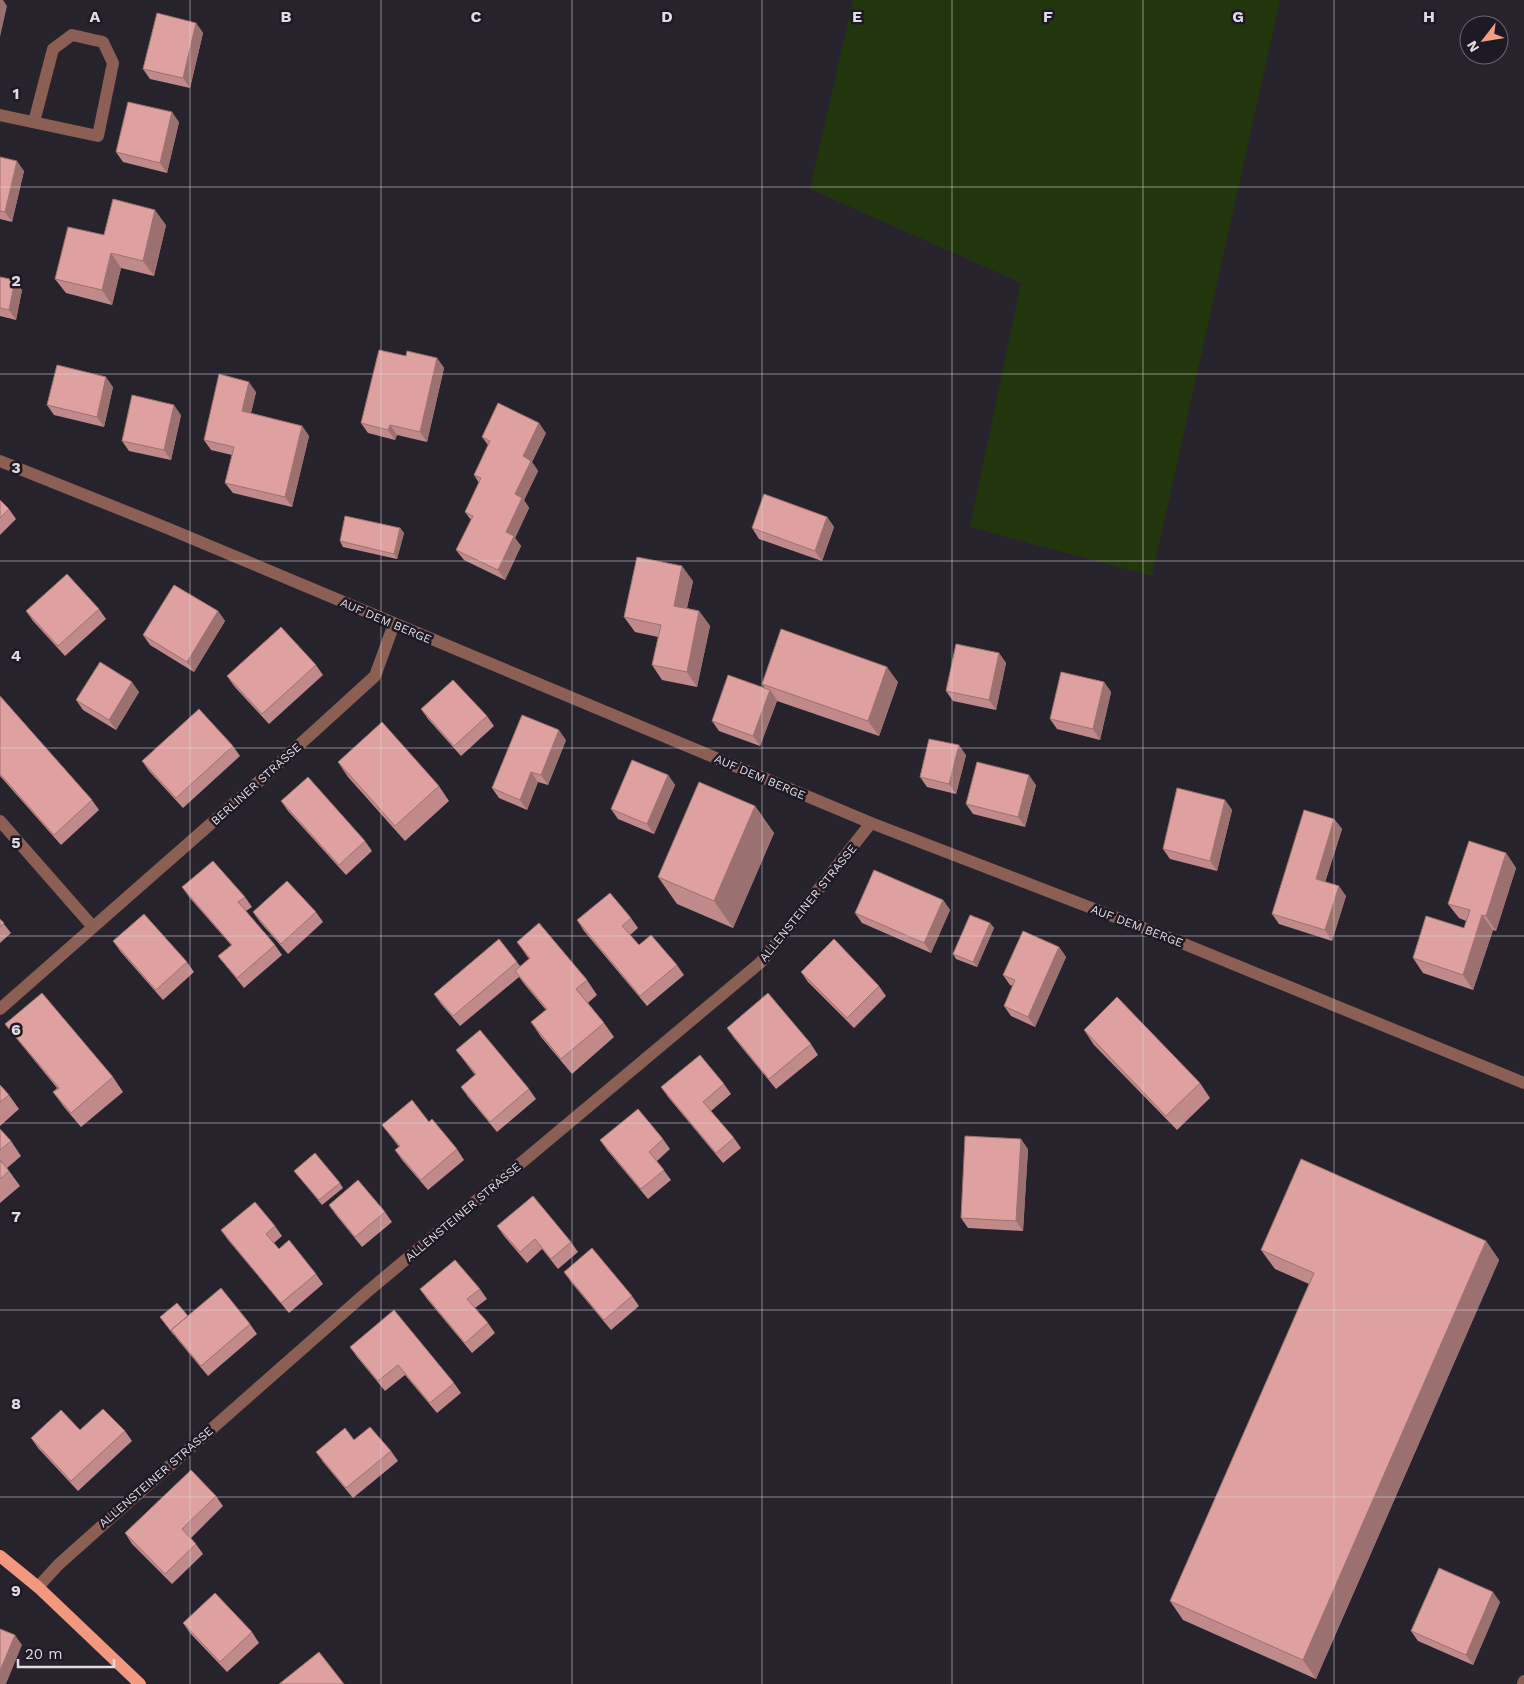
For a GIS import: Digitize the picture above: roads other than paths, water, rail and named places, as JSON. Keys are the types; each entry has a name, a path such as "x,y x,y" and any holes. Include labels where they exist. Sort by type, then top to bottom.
{"main road":[{"path":"0,1556 38,1587 140,1684"}],"street":[{"path":"0,115 98,136 113,63 103,42 72,35 53,49 34,122"},
{"name":"AUF DEM BERGE","path":"0,461 167,528 871,823 1181,942 1524,1083"},
{"name":"BERLINER STRASSE","path":"0,1009 264,777 375,676 394,624"},
{"path":"0,821 93,927"},
{"name":"ALLENSTEINER STRASSE","path":"38,1587 58,1564 367,1292 761,962 871,823"}]}
